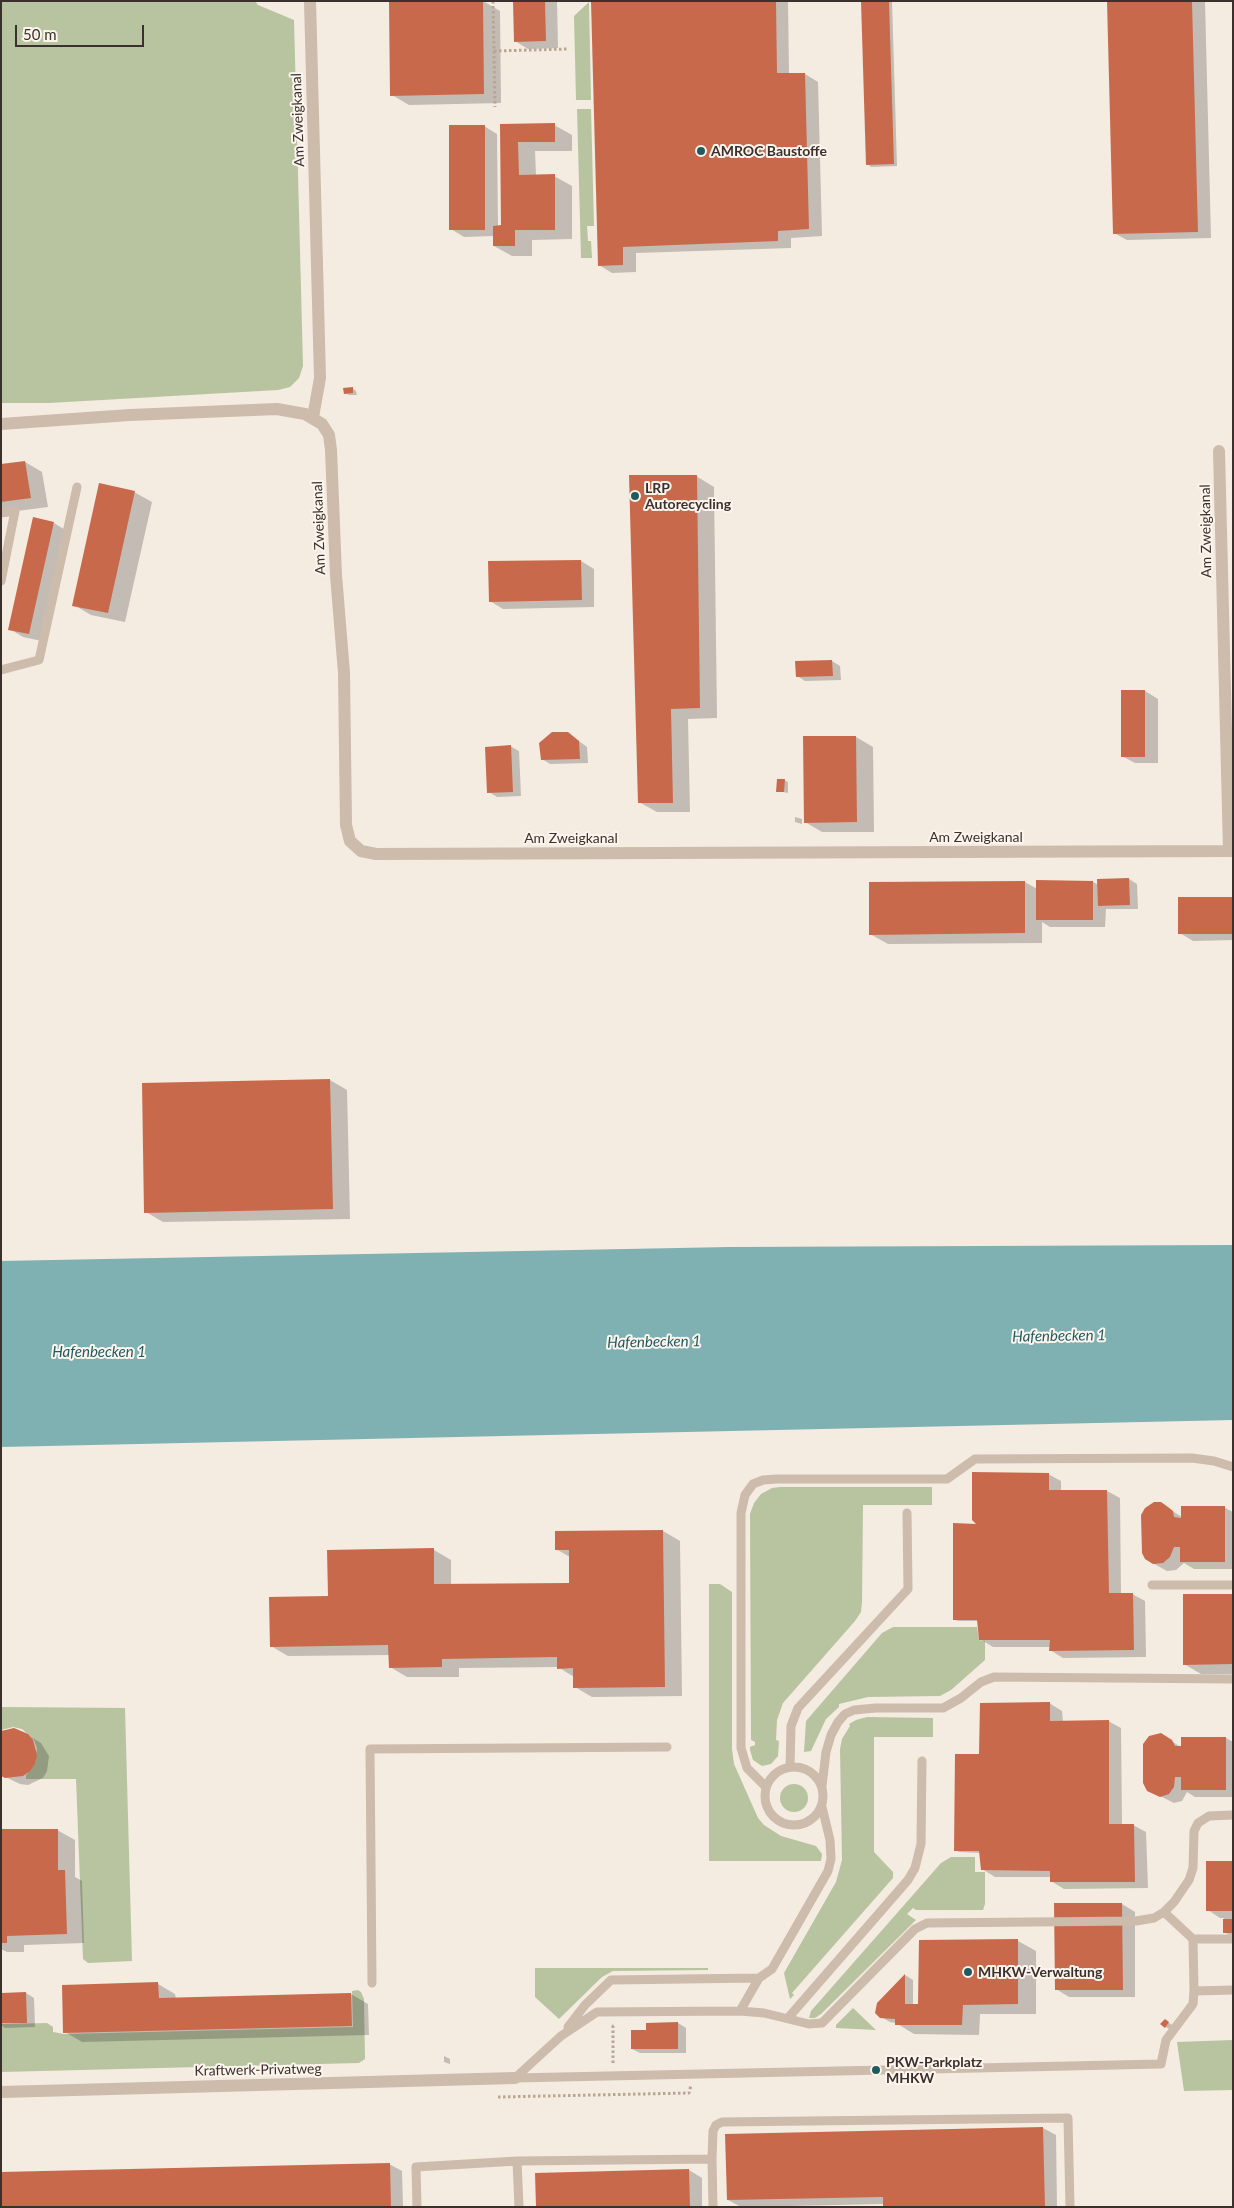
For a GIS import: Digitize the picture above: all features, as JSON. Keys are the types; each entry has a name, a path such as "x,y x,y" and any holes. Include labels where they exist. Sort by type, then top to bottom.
{"street":[{"name":"Am Zweigkanal","path":"310,1 320,378 313,417 326,430 331,450 336,575 344,673 346,825 350,841 361,851 372,854 1231,851 1219,451"},
{"path":"1,424 130,415 277,409 294,411 313,417"},
{"name":"Kraftwerk-Privatweg","path":"1,2092 515,2078"}],"lane":[{"path":"1,670 39,660 77,487"},
{"path":"1,513 15,511 1,581"},
{"path":"766,1787 747,1768 741,1748 741,1509 744,1495 753,1484 763,1480 777,1479 947,1479 975,1460 1192,1458 1233,1467"},
{"path":"790,1767 791,1726 798,1708 908,1589 907,1514"},
{"path":"1152,1585 1233,1585"},
{"path":"822,1786 809,1771 790,1767 777,1772 770,1778 764,1796 768,1809 776,1820 785,1824 794,1826 809,1822 816,1816 822,1807 824,1797 822,1786 830,1736 845,1714 854,1710 876,1708 943,1708 961,1698 981,1682 994,1677 1233,1680"},
{"path":"372,1983 370,1749 667,1747"},
{"path":"788,2018 908,1880 915,1868 921,1844 922,1761"},
{"path":"740,2011 759,1978 772,1969 828,1871 831,1859 830,1840 822,1807"},
{"path":"515,2078 561,2036 593,2014 599,2012 740,2011 788,2018 813,2024 826,2021 922,1924 931,1922 1136,1921 1154,1918 1164,1912 1182,1892 1191,1877 1194,1831 1197,1824 1207,1817 1233,1815"},
{"path":"1164,1912 1193,1939 1233,1939"},
{"path":"515,2078 1161,2064 1166,2040 1193,2004 1193,1939"},
{"path":"561,2036 585,2005 612,1980 759,1978"},
{"path":"1194,1991 1233,1990"},
{"path":"713,2207 713,2131 716,2125 722,2122 1068,2118 1070,2207"},
{"path":"417,2207 416,2166 517,2161 712,2159"},
{"path":"517,2161 519,2207"}],"path":[{"path":"493,1 495,107"},
{"path":"494,51 567,49"},
{"path":"612,2096 612,2026 624,2026"},
{"path":"498,2097 689,2093 693,2074"}],"green space":[{"path":"1,1 255,1 258,5 294,20 303,366 299,378 290,387 278,390 49,403 1,403"},
{"path":"589,2 591,100 576,100 574,16"},
{"path":"577,109 591,109 594,226 587,226 588,241 591,241 592,258 581,258"},
{"path":"932,1487 932,1505 863,1505 861,1612 783,1703 777,1720 776,1740 779,1741 778,1756 771,1764 762,1766 753,1760 750,1750 750,1747 755,1745 755,1742 751,1740 750,1514 754,1503 761,1494 772,1488"},
{"path":"709,1584 720,1584 732,1592 732,1749 734,1764 758,1818 764,1825 781,1836 816,1846 822,1854 821,1861 709,1861"},
{"path":"893,1627 977,1627 979,1640 985,1641 985,1660 951,1690 940,1696 868,1697 839,1704 839,1707 826,1719 811,1751 804,1752 806,1721 882,1633"},
{"path":"1,1707 125,1708 132,1961 88,1963 83,1959 76,1779 26,1779 26,1775 35,1764 37,1748 34,1740 22,1729 13,1727 1,1730"},
{"path":"867,1717 933,1718 933,1737 874,1737 874,1852 893,1872 893,1878 792,1993 794,1995 790,1999 784,1973 836,1882 842,1860 840,1749 842,1739 850,1726 849,1724"},
{"path":"794,1784 804,1788 808,1798 804,1808 794,1812 784,1808 780,1798 784,1788"},
{"path":"951,1857 975,1857 975,1872 985,1872 985,1904 983,1910 916,1910 913,1908 907,1914 916,1920 821,2014 815,2018 809,2018 811,2011 941,1863"},
{"path":"535,1968 708,1968 708,1970 613,1971 602,1977 559,2019 535,1997"},
{"path":"358,1990 364,1999 365,2059 359,2063 1,2072 1,2024 47,2023 53,2027 53,2032 64,2034 353,2027 352,1991"},
{"path":"853,2008 876,2030 836,2028 836,2025"},
{"path":"1233,2040 1233,2090 1184,2091 1177,2042"}],"water":[{"name":"Hafenbecken 1","path":"1233,1245 1233,1420 1,1447 1,1261 730,1247"}],"building":[{"path":"389,1 483,1 484,94 390,96"},
{"path":"513,1 545,1 546,41 514,42"},
{"name":"AMROC Baustoffe","path":"591,1 776,1 777,73 805,73 809,229 778,231 778,241 623,247 623,265 598,266"},
{"path":"861,1 889,1 894,164 866,165"},
{"path":"1107,1 1192,1 1198,232 1113,234"},
{"path":"555,123 555,142 518,142 519,175 555,174 555,230 515,230 515,246 493,246 493,226 501,225 500,124"},
{"path":"449,125 485,125 485,230 449,230"},
{"path":"353,387 353,393 344,394 343,388"},
{"path":"25,461 31,498 1,502 1,464"},
{"path":"629,475 697,475 700,708 671,709 673,803 638,803"},
{"path":"99,483 135,491 108,613 72,606"},
{"path":"33,517 54,522 29,634 8,630"},
{"path":"581,560 582,600 489,602 488,561"},
{"path":"832,660 833,676 796,677 795,661"},
{"path":"1121,690 1145,690 1145,757 1121,757"},
{"path":"552,732 568,732 579,741 580,759 541,760 539,743"},
{"path":"803,736 856,736 857,822 804,823"},
{"path":"511,745 513,792 487,793 485,747"},
{"path":"777,779 785,779 784,792 776,792"},
{"path":"1129,878 1130,905 1098,906 1097,879"},
{"path":"1036,880 1093,881 1093,920 1036,920"},
{"path":"1025,881 1025,933 869,935 869,882"},
{"path":"1178,897 1233,897 1233,934 1178,934"},
{"path":"330,1079 333,1209 144,1213 142,1083"},
{"path":"972,1472 1049,1473 1049,1490 1107,1490 1109,1593 1133,1593 1134,1650 1049,1651 1050,1640 979,1640 977,1620 953,1620 953,1523 976,1524 972,1520"},
{"path":"1154,1502 1161,1502 1173,1511 1174,1517 1181,1518 1181,1506 1225,1506 1225,1562 1180,1562 1180,1547 1174,1547 1170,1557 1163,1563 1153,1564 1145,1559 1142,1553 1141,1515 1145,1508"},
{"path":"663,1530 665,1687 573,1688 573,1668 557,1669 557,1657 442,1659 442,1667 389,1668 388,1645 270,1647 269,1597 328,1596 327,1550 434,1548 434,1584 569,1583 569,1550 555,1550 555,1531"},
{"path":"1183,1594 1233,1594 1233,1664 1183,1665"},
{"path":"1050,1702 1050,1721 1109,1720 1109,1824 1134,1824 1135,1882 1050,1882 1050,1871 981,1870 979,1851 954,1851 955,1754 979,1754 980,1703"},
{"path":"14,1728 28,1734 33,1740 37,1755 35,1764 30,1771 23,1776 5,1778 1,1776 1,1731"},
{"path":"1161,1733 1172,1740 1175,1746 1181,1746 1181,1737 1226,1737 1226,1790 1181,1790 1181,1777 1175,1777 1174,1787 1169,1794 1160,1797 1147,1791 1143,1783 1143,1744 1149,1736"},
{"path":"1,1829 58,1829 58,1870 65,1870 67,1934 7,1936 7,1943 1,1943"},
{"path":"1206,1861 1233,1861 1233,1911 1206,1911"},
{"path":"1054,1903 1122,1903 1123,1990 1055,1990"},
{"path":"1223,1919 1233,1919 1233,1933 1223,1933"},
{"name":"MHKW-Verwaltung","path":"1018,1939 1018,2004 963,2005 962,2025 895,2025 895,2019 880,2018 875,2013 877,2003 905,1974 905,2004 918,2004 919,1940"},
{"path":"158,1982 159,1998 351,1993 352,2026 63,2033 62,1985"},
{"path":"26,1992 27,2023 1,2023 1,1993"},
{"path":"1165,2019 1169,2022 1165,2028 1160,2024"},
{"path":"678,2022 678,2049 631,2049 631,2030 646,2030 646,2023"},
{"path":"1043,2127 1045,2207 883,2207 883,2197 727,2200 725,2134"},
{"path":"390,2163 391,2207 1,2207 1,2172"},
{"path":"689,2169 690,2207 536,2207 535,2173"}],"place":[{"name":"AMROC Baustoffe","path":"701,151"},
{"name":"LRP Autorecycling","path":"635,496"},
{"name":"MHKW-Verwaltung","path":"968,1972"},
{"name":"PKW-Parkplatz MHKW","path":"876,2070"}]}
